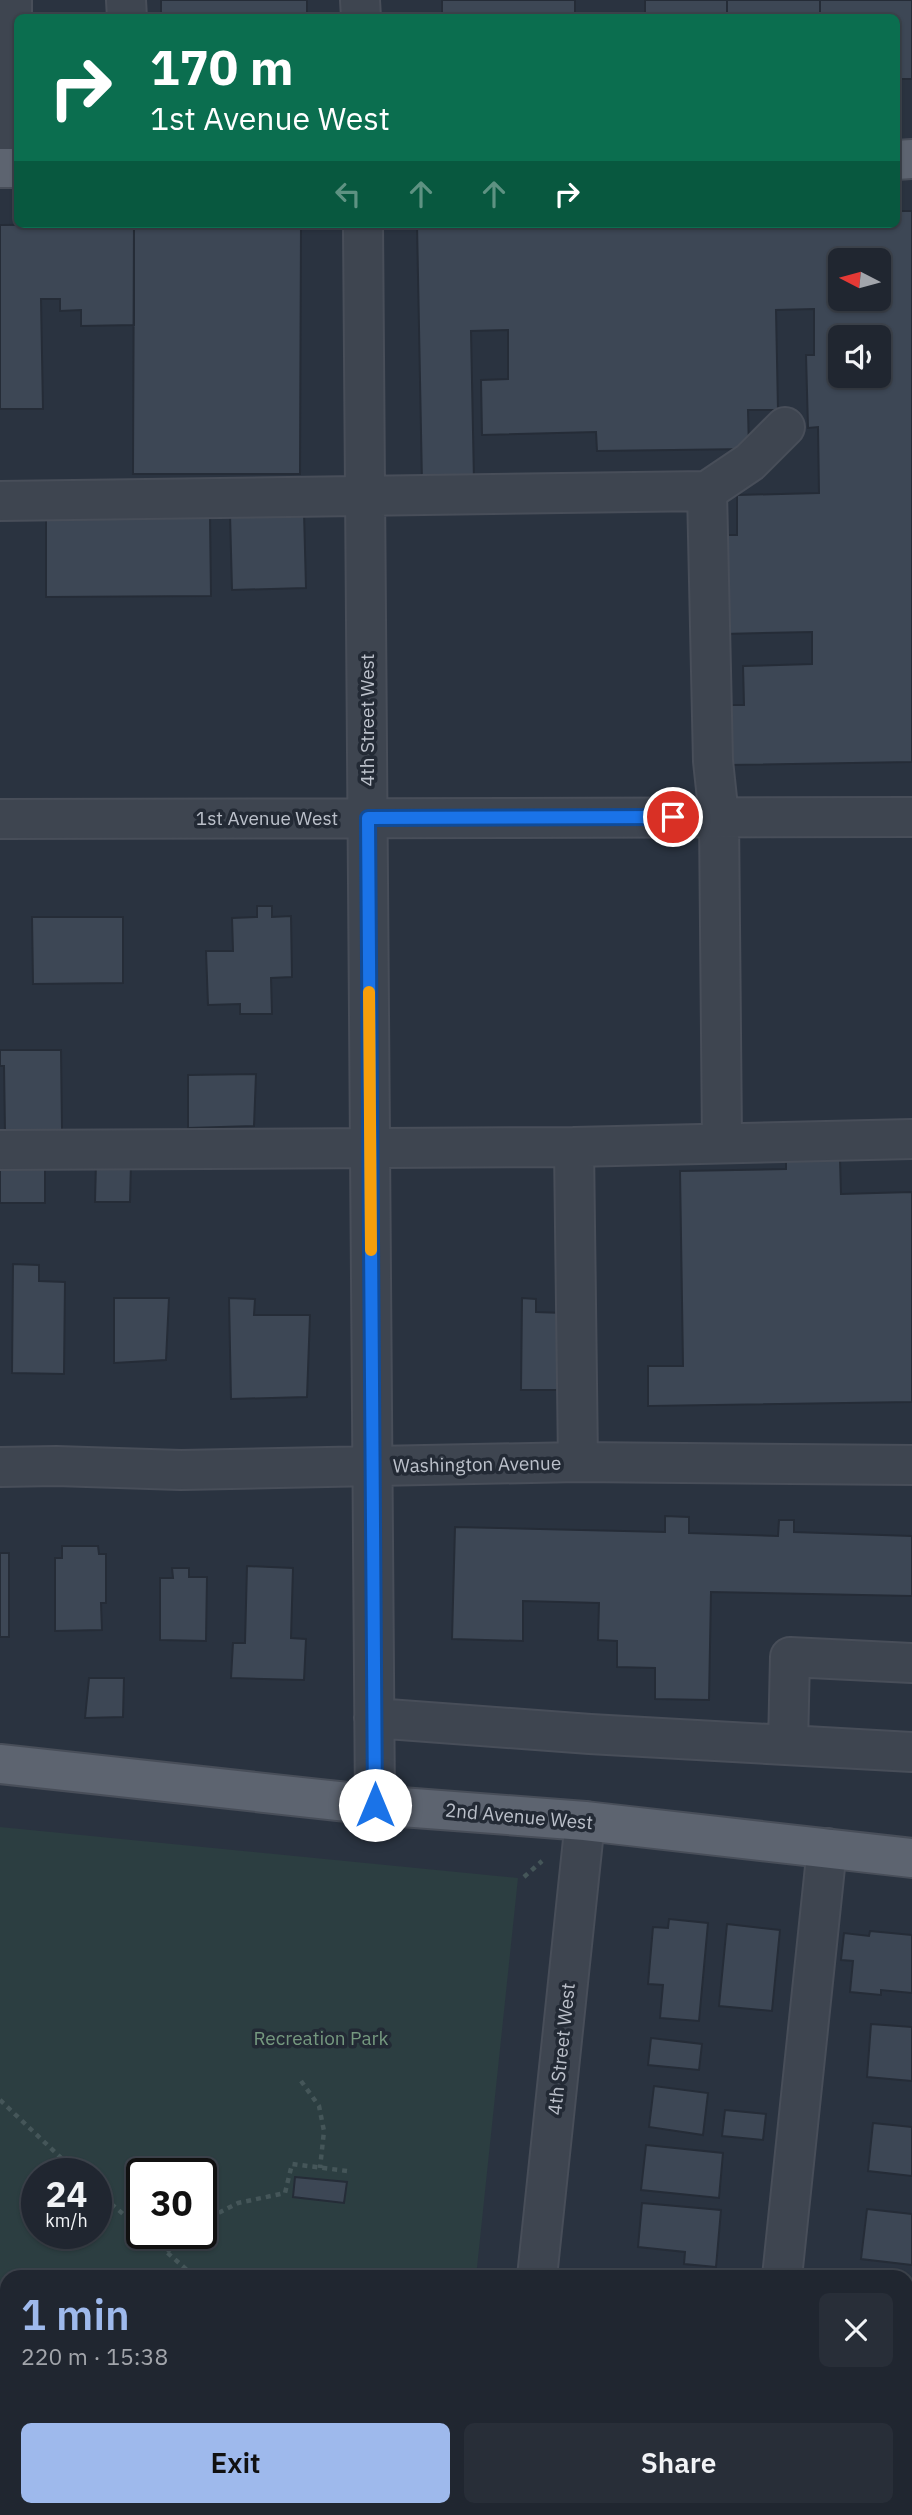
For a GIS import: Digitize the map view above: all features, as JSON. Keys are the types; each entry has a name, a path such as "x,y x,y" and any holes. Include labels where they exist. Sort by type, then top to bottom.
{"main road":[{"name":"2nd Avenue West","path":"0,1764 375,1805 585,1821 912,1858"}],"street":[{"path":"10,168 12,0"},
{"name":"4th Street West","path":"363,228 375,1805"},
{"path":"0,501 707,491 750,462 785,427"},
{"path":"707,491 713,761 719,817 722,1142"},
{"name":"1st Avenue West","path":"0,819 912,817"},
{"path":"0,1150 574,1147 912,1139"},
{"path":"574,1147 578,1462"},
{"name":"Washington Avenue","path":"0,1467 181,1470 578,1462 912,1465"},
{"path":"788,1745 790,1657 912,1663"},
{"path":"374,1718 590,1734 912,1752"},
{"name":"4th Street West","path":"538,2270 585,1821"},
{"path":"783,2270 827,1848"}],"path":[{"path":"301,2081 319,2106 324,2132 320,2168"},
{"path":"0,2100 61,2158"},
{"path":"217,2214 238,2203 285,2193 292,2164 347,2171"},
{"path":"112,2204 126,2217"},
{"path":"163,2249 187,2270"},
{"path":"167,2252 170,2249"}],"green space":[{"name":"Recreation Park","path":"0,1827 518,1878 477,2270 0,2270"}],"building":[{"path":"161,0 307,0 307,14 161,14"},
{"path":"442,0 575,0 575,14 442,14"},
{"path":"645,0 727,0 727,14 645,14"},
{"path":"727,0 820,0 820,14 727,14"},
{"path":"820,0 912,0 912,79 900,79 900,14 820,14"},
{"path":"900,211 912,211 912,762 726,765 725,705 744,705 743,666 812,664 812,632 723,634 721,535 737,535 737,495 819,493 818,427 808,428 806,355 814,355 814,309 776,310 778,410 748,410 749,449 597,451 596,432 482,435 481,380 508,379 508,330 471,331 474,481 422,483 417,228 900,228"},
{"path":"0,225 14,225 14,228 134,228 134,325 81,326 81,310 60,311 60,299 41,299 43,409 0,409"},
{"path":"134,228 301,228 300,474 133,474"},
{"path":"304,512 306,588 232,590 230,514"},
{"path":"210,515 211,596 46,597 46,516"},
{"path":"257,906 272,906 272,917 291,916 292,977 271,978 272,1014 240,1014 240,1004 208,1005 206,951 233,951 232,918 257,917"},
{"path":"32,917 123,917 123,983 33,984"},
{"path":"0,1050 61,1050 62,1130 5,1131 4,1066 0,1066"},
{"path":"256,1074 254,1126 188,1128 188,1075"},
{"path":"840,1159 841,1194 912,1192 912,1402 648,1406 648,1366 683,1366 680,1171 786,1169 786,1160"},
{"path":"96,1162 131,1163 130,1202 95,1202"},
{"path":"0,1166 45,1167 45,1203 0,1203"},
{"path":"13,1264 39,1265 39,1281 65,1282 64,1374 12,1373"},
{"path":"114,1298 169,1298 166,1360 114,1363"},
{"path":"229,1298 255,1299 254,1315 310,1315 307,1397 231,1399"},
{"path":"522,1298 536,1299 536,1312 564,1313 563,1390 521,1390"},
{"path":"665,1516 689,1517 689,1533 778,1536 779,1520 794,1520 794,1532 912,1536 912,1596 711,1592 709,1700 655,1699 655,1668 617,1667 617,1641 598,1640 599,1603 523,1601 523,1641 452,1639 455,1527 665,1532"},
{"path":"62,1546 98,1546 99,1554 106,1554 106,1603 101,1603 102,1630 55,1631 55,1558 62,1558"},
{"path":"0,1553 9,1553 9,1637 0,1637"},
{"path":"247,1566 293,1568 291,1638 306,1639 304,1680 231,1678 233,1643 245,1643"},
{"path":"172,1568 189,1568 189,1577 207,1577 206,1641 160,1640 160,1578 173,1578"},
{"path":"89,1678 124,1678 123,1717 85,1718"},
{"path":"669,1919 708,1923 699,2021 660,2018 663,1985 648,1984 653,1927 668,1928"},
{"path":"727,1924 780,1930 772,2011 719,2006"},
{"path":"870,1931 912,1935 912,1993 881,1990 881,1995 850,1992 853,1961 841,1960 844,1933 869,1936"},
{"path":"871,2024 912,2027 912,2081 867,2077"},
{"path":"651,2038 702,2044 699,2070 648,2065"},
{"path":"654,2086 708,2093 703,2135 649,2127"},
{"path":"725,2110 766,2114 763,2140 722,2136"},
{"path":"873,2123 912,2127 912,2176 868,2171"},
{"path":"646,2145 723,2153 719,2198 641,2190"},
{"path":"295,2177 347,2182 344,2203 293,2197"},
{"path":"642,2203 721,2210 716,2267 684,2264 685,2252 638,2247"},
{"path":"867,2209 912,2214 912,2265 861,2259"}],"slow traffic":[{"path":"369,992 371,1250"}],"route":[{"path":"375,1805 368,818 673,817"}]}
